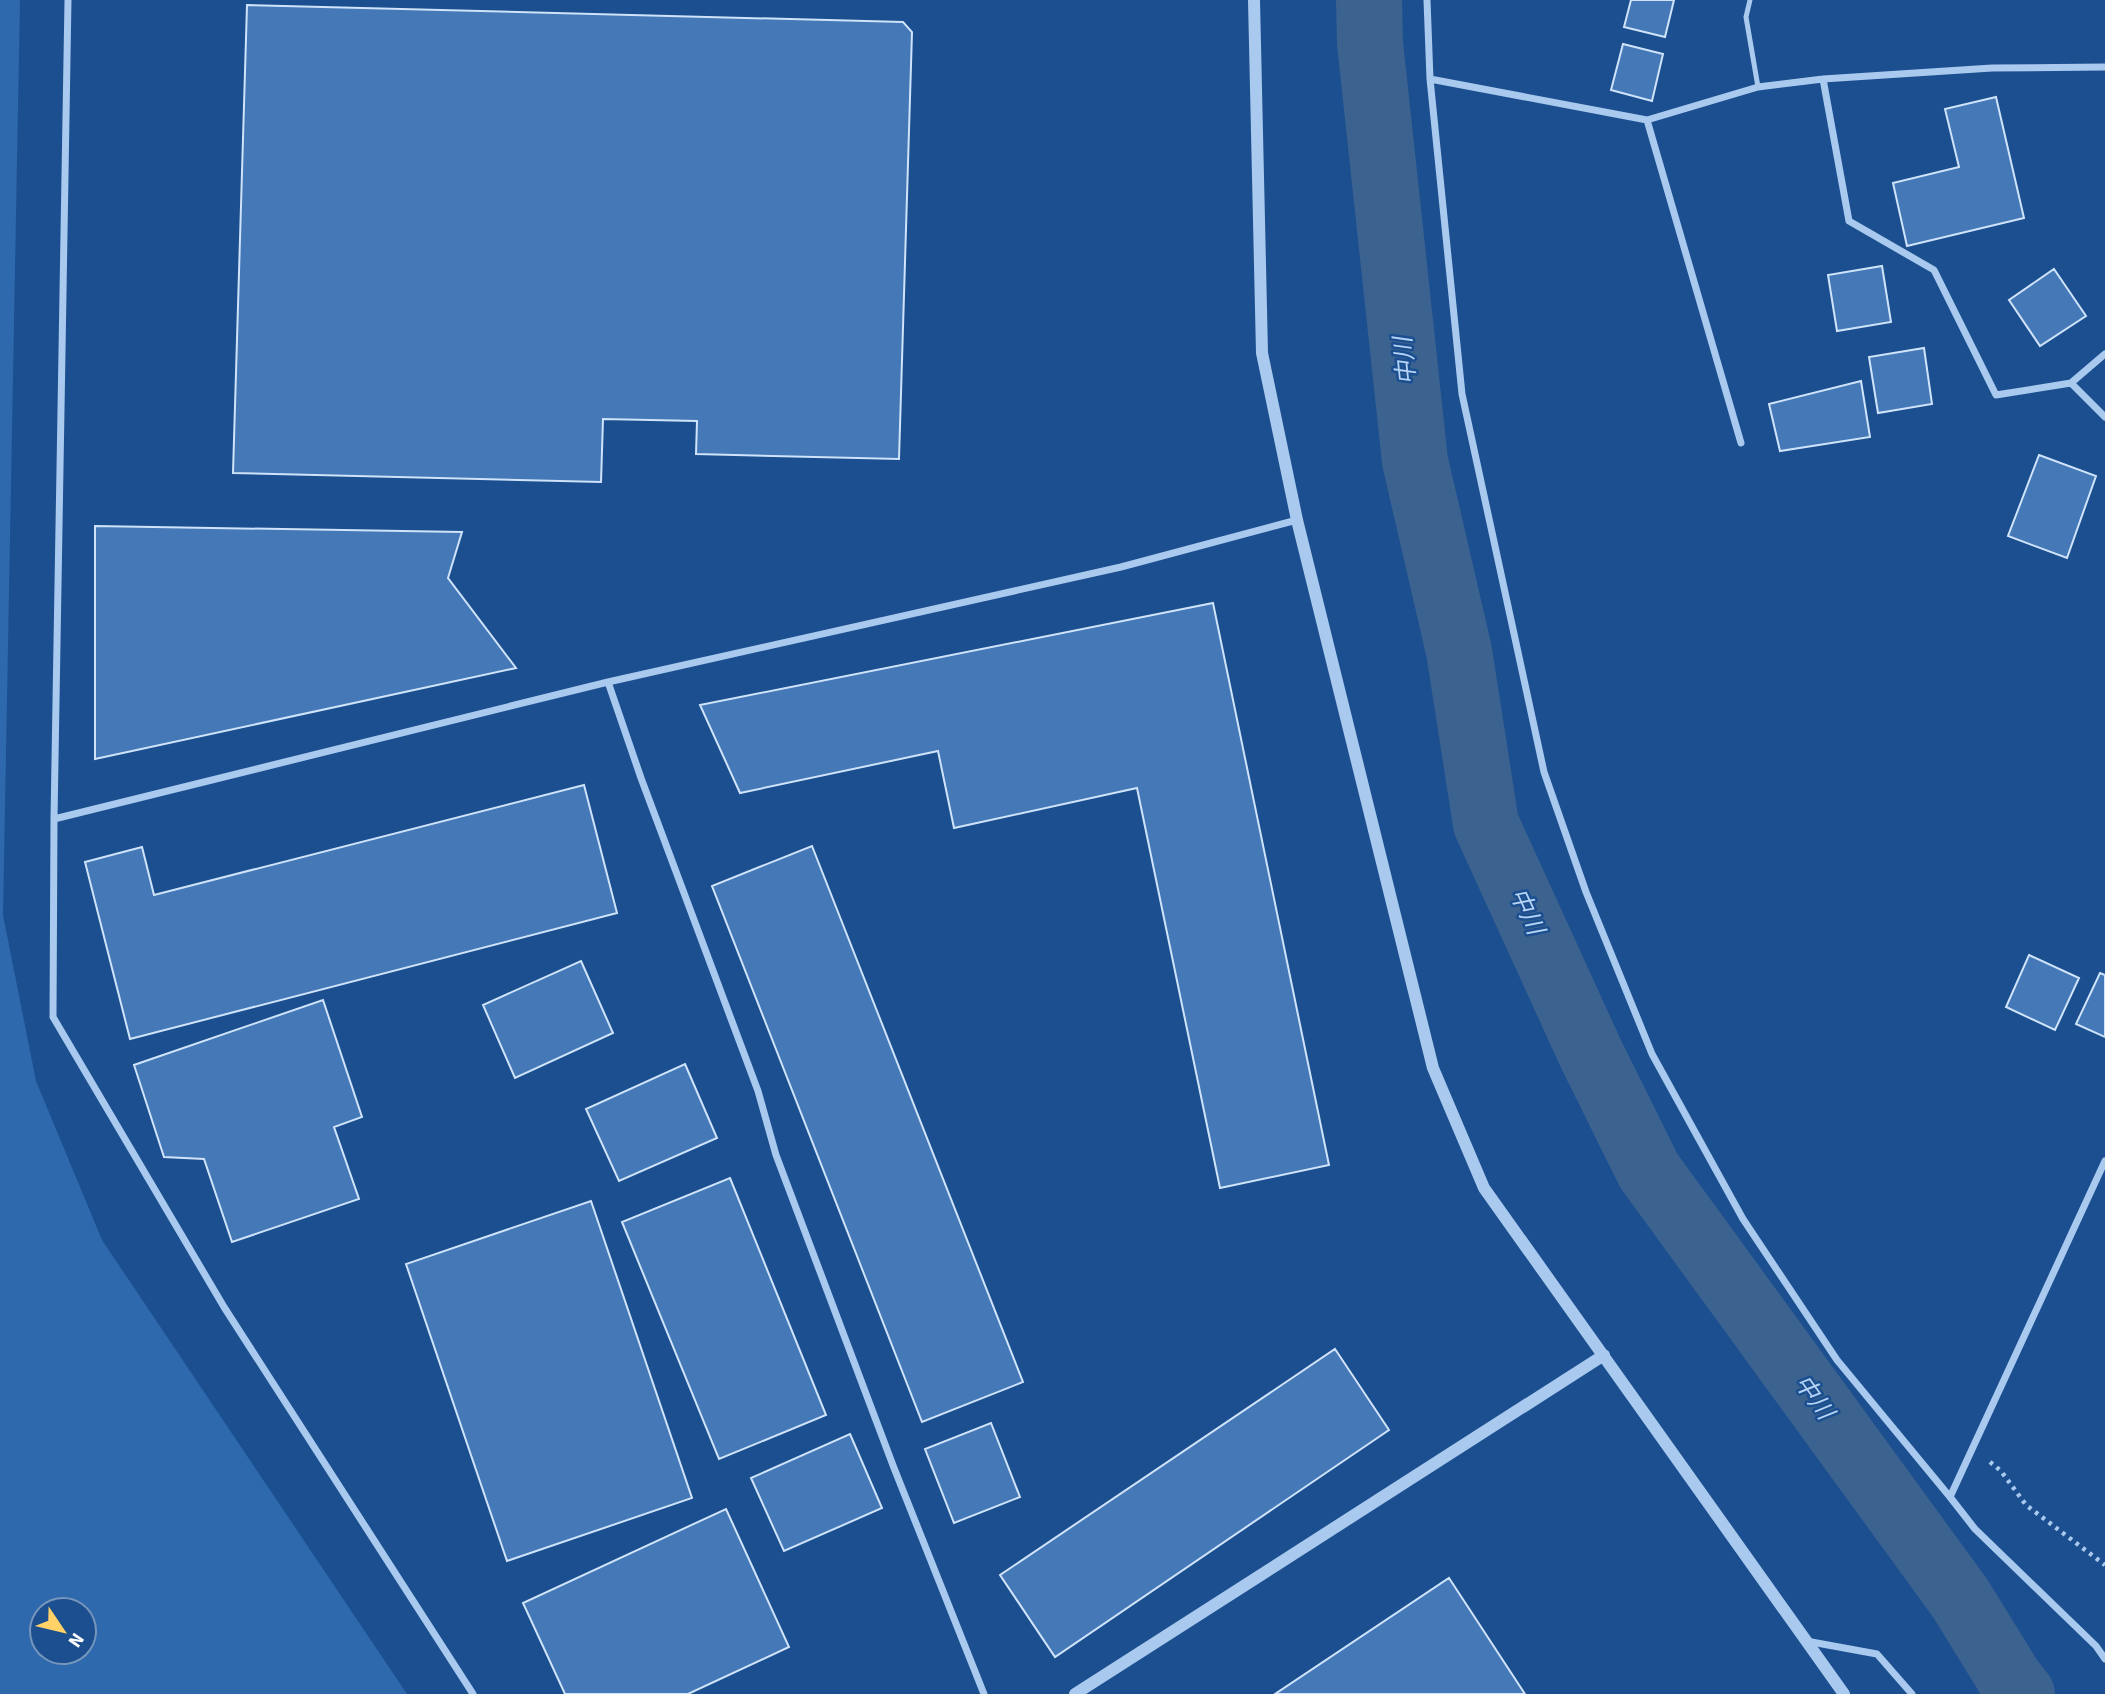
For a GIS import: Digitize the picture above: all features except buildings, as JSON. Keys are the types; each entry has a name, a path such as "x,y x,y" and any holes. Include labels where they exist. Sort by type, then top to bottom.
{"street":[{"path":"68,0 53,1017 224,1307 473,1694"},
{"path":"1254,0 1262,353 1297,520 1433,1068 1484,1188 1844,1694"},
{"path":"1427,0 1430,79 1462,394 1544,772 1586,892 1652,1054 1743,1219 1837,1360 1975,1529 2096,1646 2105,1659"},
{"path":"1430,79 1647,120 1758,87 1823,79 1992,68 2105,67"},
{"path":"1823,79 1849,220 1934,270 1996,395 2071,383 2105,354"},
{"path":"1647,120 1741,443"},
{"path":"2071,383 2105,417"},
{"path":"54,819 608,682 1121,567 1297,520"},
{"path":"608,682 758,1091 776,1155 894,1468 984,1694"},
{"path":"1950,1497 2105,1161"},
{"path":"1075,1694 1604,1355"},
{"path":"1805,1641 1878,1654 1912,1694"}],"lane":[{"path":"1750,0 1746,18 1758,87"}],"path":[{"path":"1973,1448 2001,1471 2026,1505 2105,1565"}],"shaded area":[{"path":"0,0 20,0 3,915 36,1081 102,1240 407,1694 0,1694"}],"waterway":[{"name":"中川","path":"1369,0 1370,43 1415,461 1459,651 1486,824 1591,1054 1649,1171 1960,1598 2022,1694"}]}
